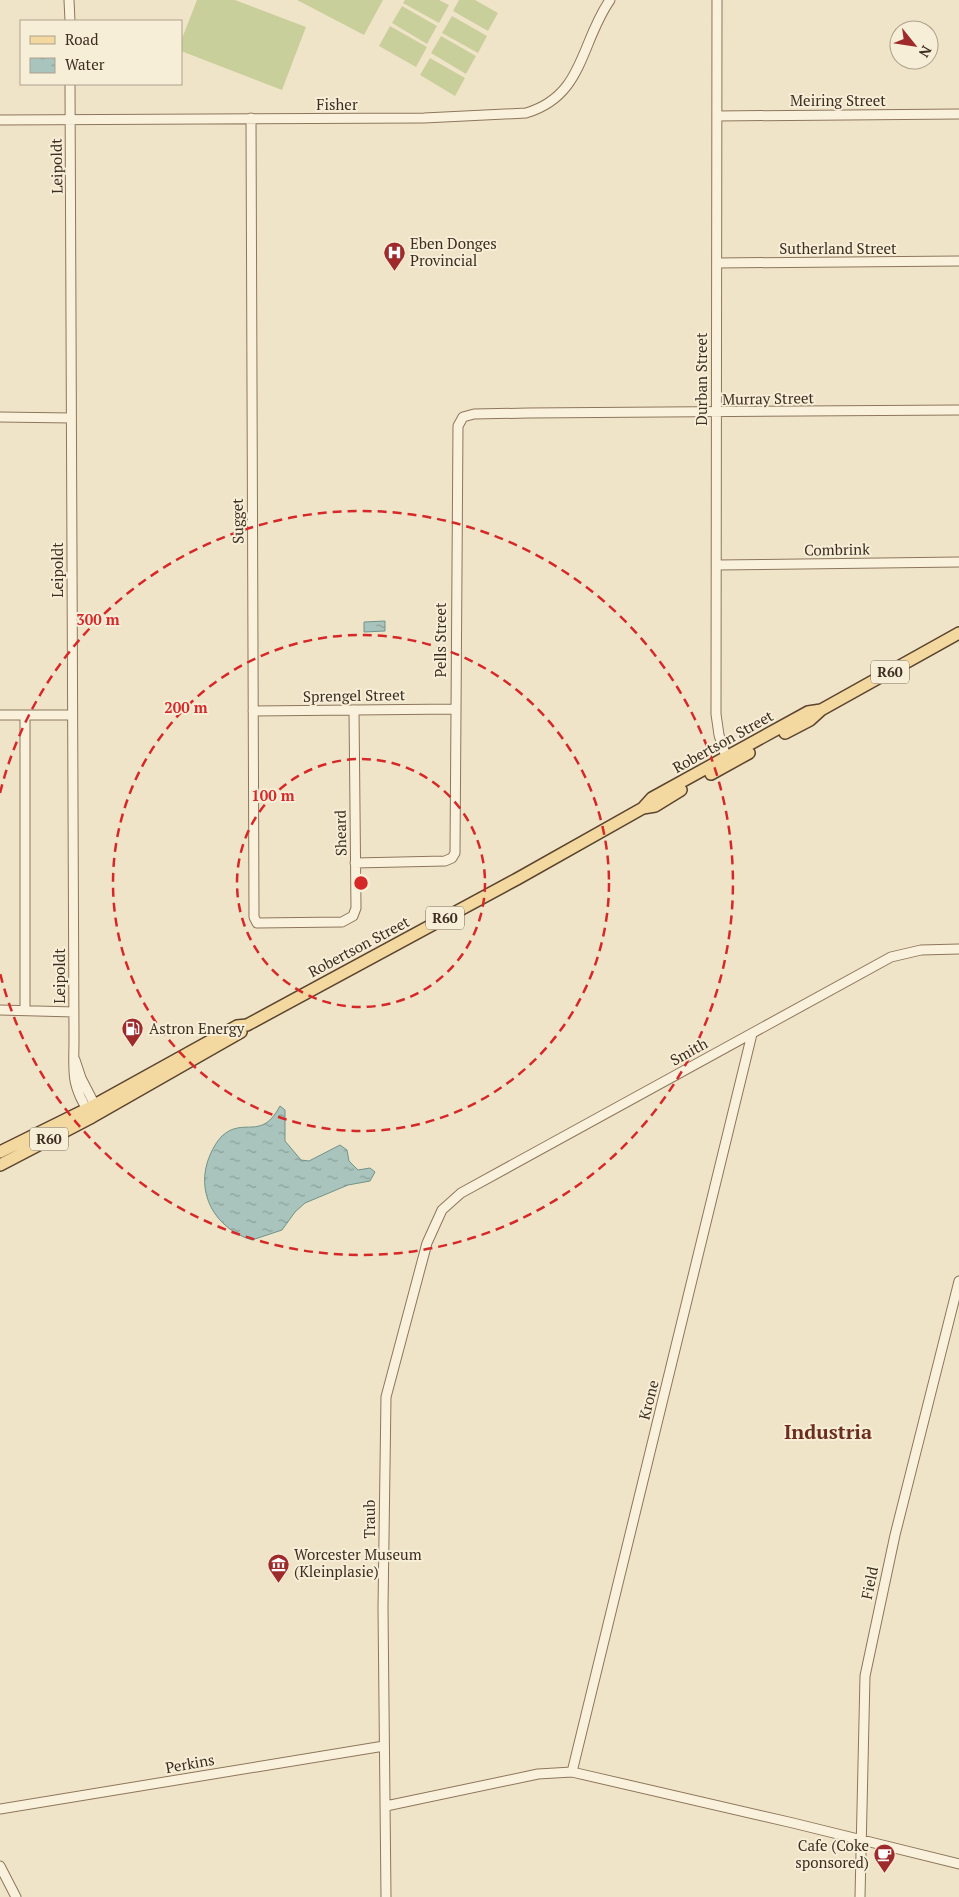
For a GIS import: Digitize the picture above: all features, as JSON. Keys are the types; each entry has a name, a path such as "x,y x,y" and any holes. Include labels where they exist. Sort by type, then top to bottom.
{"main road":[{"name":"Robertson Street","path":"0,1166 237,1026 247,1025 518,879 643,808 652,798 727,761 808,712 821,710 959,633"},
{"name":"Robertson Street","path":"0,1152 93,1111"}],"street":[{"path":"70,0 70,20"},
{"name":"Fisher","path":"0,120 469,118 511,115 539,109 555,100 566,90 575,74 599,18 610,0"},
{"name":"Durban Street","path":"716,0 716,714 718,735 727,761"},
{"name":"Leipoldt","path":"70,85 74,1057 93,1111"},
{"name":"Meiring Street","path":"717,116 959,114"},
{"name":"Sugget","path":"251,118 253,711 256,922"},
{"name":"Sutherland Street","path":"717,263 959,262"},
{"name":"Murray Street","path":"460,420 464,416 474,414 959,410"},
{"path":"0,417 71,418"},
{"name":"Pells Street","path":"355,863 445,861 452,858 455,851 455,500 460,420"},
{"name":"Combrink","path":"717,565 959,562"},
{"name":"Sprengel Street","path":"253,711 455,709"},
{"name":"Sheard","path":"256,922 342,922 349,920 353,916 356,908 354,710"},
{"path":"0,715 72,715"},
{"path":"25,715 25,1010"},
{"name":"Smith","path":"442,1210 460,1193 891,957 921,950 959,949"},
{"path":"0,1010 74,1012"},
{"name":"Krone","path":"572,1772 752,1034"},
{"name":"Traub","path":"386,1897 383,1599 386,1397 427,1243 442,1210"},
{"name":"Field","path":"860,1897 865,1676 895,1535 959,1281"},
{"name":"Perkins","path":"0,1809 384,1746"},
{"path":"386,1806 538,1774 572,1772 959,1864"},
{"path":"0,1866 16,1897"}],"green space":[{"path":"197,0 235,0 306,27 282,90 182,51 182,38"},
{"path":"297,0 383,0 364,35"},
{"path":"405,0 439,0 449,5 439,23 403,3"},
{"path":"459,0 475,0 498,13 488,31 453,11"},
{"path":"402,6 437,26 427,44 392,23"},
{"path":"452,16 487,36 478,53 442,33"},
{"path":"390,26 427,47 416,67 379,46"},
{"path":"441,36 476,56 466,74 431,53"},
{"path":"430,58 465,78 455,96 420,75"}],"water":[{"path":"385,621 385,631 364,632 364,622"},
{"path":"280,1106 285,1110 285,1141 301,1160 309,1161 340,1145 347,1150 349,1161 358,1170 370,1168 375,1172 370,1181 348,1185 305,1203 295,1212 282,1230 252,1240 239,1235 218,1218 211,1207 207,1195 206,1169 212,1150 222,1136 230,1130 259,1126 266,1123 273,1117"}],"place":[{"name":"Eben Donges Provincial","path":"394,272"},
{"name":"Astron Energy","path":"133,1048"},
{"name":"Worcester Museum (Kleinplasie)","path":"278,1583"},
{"name":"Cafe (Coke sponsored)","path":"885,1874"}],"district":[{"name":"Industria","path":"828,1432"}]}
